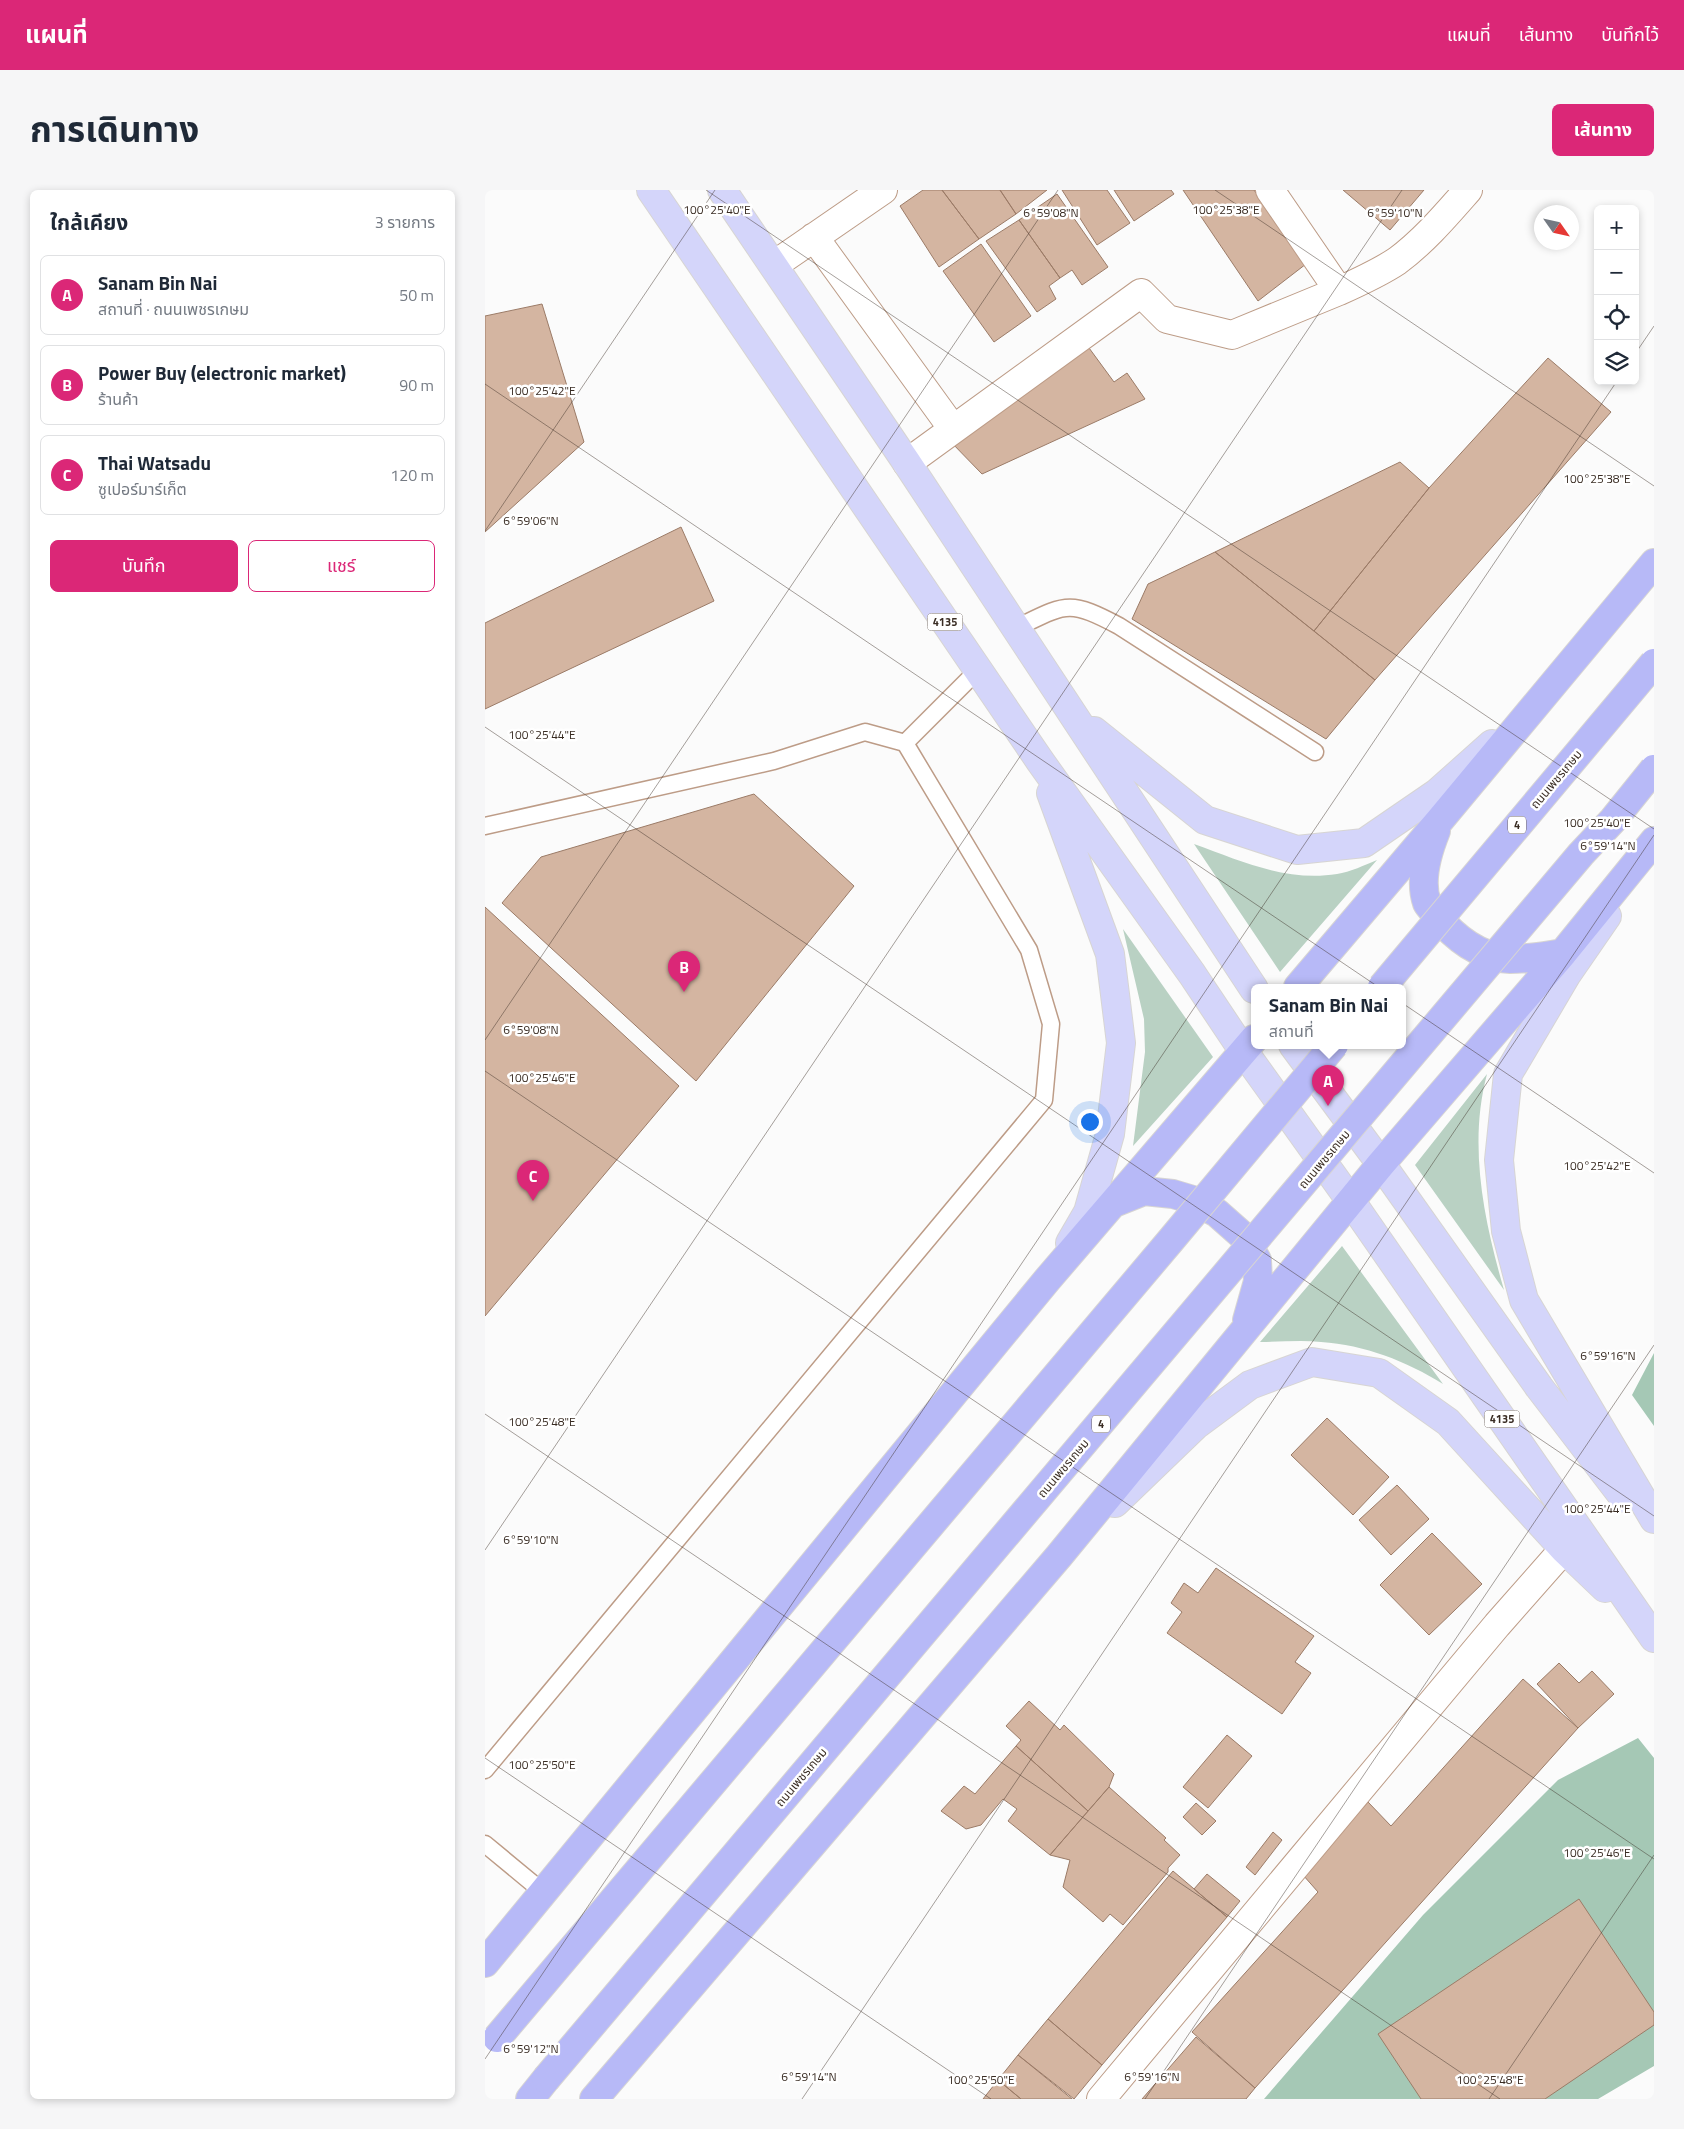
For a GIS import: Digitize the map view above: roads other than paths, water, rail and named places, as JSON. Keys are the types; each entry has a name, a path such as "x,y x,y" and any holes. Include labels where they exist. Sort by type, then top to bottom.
{"highway":[{"path":"1301,984 1654,564"},
{"name":"ถนนเพชรเกษม","path":"1385,984 1654,663"},
{"name":"ถนนเพชรเกษม","path":"538,2089 1581,854 1613,820 1654,769"},
{"path":"1440,820 1431,843 1424,879 1427,903 1447,929 1468,945 1484,953 1509,959 1563,953"},
{"path":"594,2099 1059,1556 1350,1200 1563,953 1654,841"},
{"path":"485,1963 1047,1280 1249,1046"},
{"path":"491,2044 1331,1049"},
{"path":"1114,1203 1144,1191 1173,1194 1193,1200 1217,1213 1243,1236 1257,1260 1258,1281 1244,1330"}],"main road":[{"name":"4135","path":"651,190 1040,761 1192,974 1249,1046 1350,1200 1650,1632"},
{"path":"722,190 907,463 1251,984"},
{"path":"1075,716 1205,820 1297,850 1364,843 1437,793 1491,745 1549,687"},
{"path":"1040,761 1110,954 1121,1043 1110,1134 1088,1212 1047,1280"},
{"path":"1654,847 1567,974 1508,1074 1499,1160 1506,1231 1524,1300 1654,1519"},
{"path":"1296,1049 1381,1164 1539,1387 1654,1537"},
{"path":"1059,1556 1196,1425 1250,1384 1312,1362 1379,1373 1448,1422 1564,1549 1650,1632"}],"street":[{"path":"774,265 883,190"},
{"path":"907,463 1141,293 1167,319 1232,335 1339,291 1377,273 1408,252 1434,228 1468,190"},
{"path":"1278,193 1339,291"},
{"path":"814,237 953,429"},
{"path":"1101,2099 1497,1625 1564,1549"}],"lane":[{"path":"1016,628 1058,608 1074,606 1086,609 1119,626 1315,752"},
{"path":"905,743 977,670"},
{"path":"485,826 774,761 865,732 905,743 1029,950 1051,1024 1044,1100 485,1770"},
{"path":"485,1844 543,1892"}],"place":[{"name":"Power Buy (electronic market)","path":"684,992"},
{"name":"Sanam Bin Nai","path":"1328,1106"},
{"name":"Thai Watsadu","path":"533,1201"}]}
